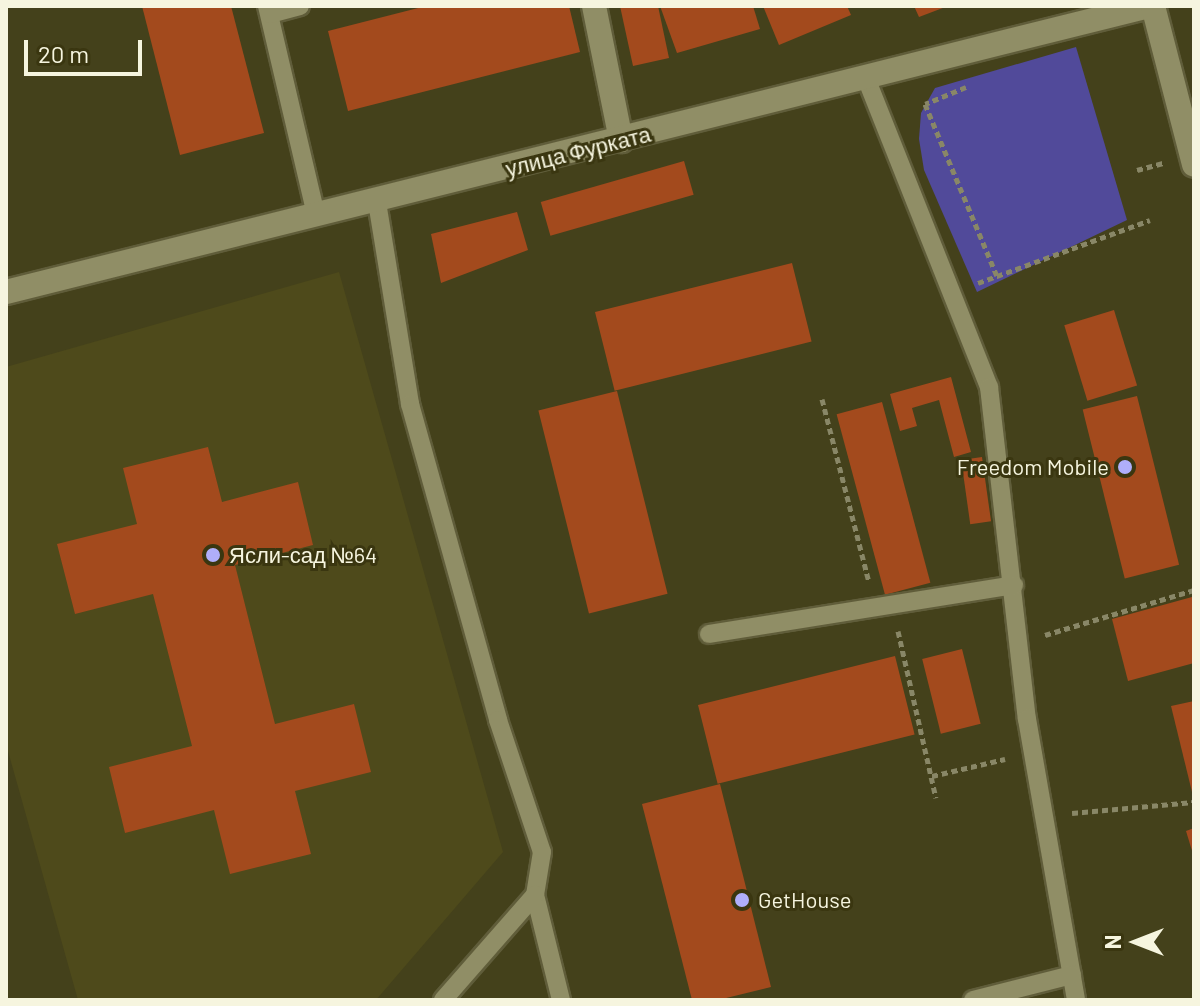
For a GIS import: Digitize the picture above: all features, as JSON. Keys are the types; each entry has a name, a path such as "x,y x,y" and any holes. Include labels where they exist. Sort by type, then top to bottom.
{"street":[{"path":"594,6 621,140"},
{"path":"1151,6 1194,165"},
{"name":"улица Фурката","path":"6,292 377,202 1151,6"}],"lane":[{"path":"300,6 269,10 316,215"},
{"path":"866,78 989,387 1033,752 1076,1000"},
{"path":"377,202 417,434 498,720 542,852 535,895 561,1000"},
{"path":"709,634 1014,585"},
{"path":"452,998 535,895"},
{"path":"973,1000 1072,975"}],"path":[{"path":"980,82 925,104 997,276"},
{"path":"951,293 1150,220"},
{"path":"1019,643 1194,590"},
{"path":"932,776 1033,752"},
{"path":"1046,819 1098,807 1171,807 1194,802"}],"shaded area":[{"path":"1076,47 1127,220 977,292 924,170 919,139 921,113 935,88"},
{"name":"Ясли-сад №64","path":"339,272 503,852 376,1000 78,1000 6,744 6,367"}],"building":[{"path":"142,6 231,6 264,133 180,155"},
{"path":"426,6 569,6 580,52 348,111 328,31"},
{"path":"620,6 658,6 669,58 633,66"},
{"path":"660,6 753,6 760,29 677,53"},
{"path":"763,6 847,6 851,15 779,45"},
{"path":"914,6 948,6 919,17"},
{"path":"684,161 694,195 550,236 541,202"},
{"path":"517,212 528,250 441,283 431,234"},
{"path":"792,263 812,342 615,391 595,312"},
{"path":"1114,310 1137,386 1087,401 1064,325"},
{"path":"951,377 971,452 954,457 939,400 912,408 917,426 900,431 890,394"},
{"path":"617,391 668,594 589,613 538,411"},
{"path":"1137,396 1179,565 1125,578 1083,410"},
{"path":"882,402 930,583 885,595 837,414"},
{"path":"208,447 222,502 298,482 313,545 235,565 275,724 354,704 371,772 295,791 311,854 230,874 214,810 125,833 109,767 192,746 153,594 75,614 57,544 137,524 123,468"},
{"path":"982,457 991,521 970,524 961,460"},
{"path":"1192,597 1194,663 1128,681 1112,619"},
{"path":"962,649 981,724 941,734 922,659"},
{"path":"895,656 915,735 718,784 698,705"},
{"path":"1194,701 1194,796 1193,796 1171,706"},
{"path":"720,784 771,987 718,1000 692,1000 642,804"},
{"path":"1194,828 1194,854 1193,854 1186,831"}],"place":[{"name":"Freedom Mobile","path":"1125,467"},
{"name":"Ясли-сад №64","path":"213,555"},
{"name":"GetHouse","path":"742,900"}]}
